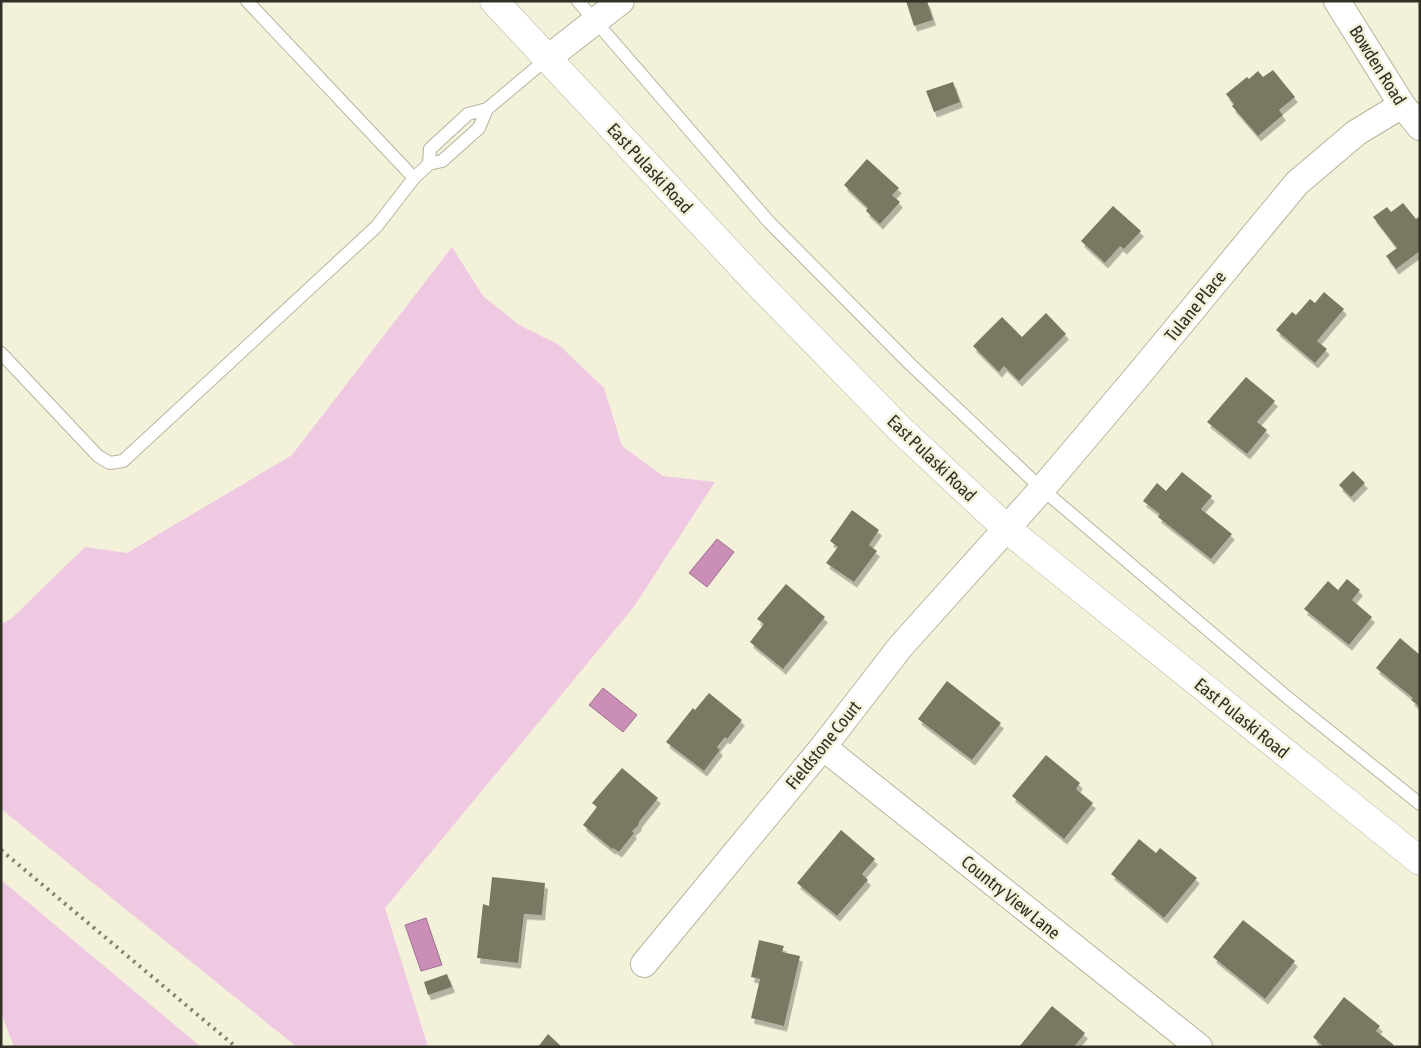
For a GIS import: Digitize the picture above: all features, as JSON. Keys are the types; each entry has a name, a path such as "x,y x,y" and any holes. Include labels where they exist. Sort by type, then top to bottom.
{"main road":[{"name":"East Pulaski Road","path":"494,1 748,273 901,430 1007,529 1420,861"}],"street":[{"path":"548,58 621,1"},
{"name":"Bowden Road","path":"1338,1 1402,105 1420,127"},
{"name":"Tulane Place","path":"1007,529 1140,374 1297,183 1356,133 1402,105"},
{"name":"Fieldstone Court","path":"644,964 822,747 900,646 1007,529"},
{"name":"Country View Lane","path":"822,747 1184,1042"}],"lane":[{"path":"247,1 414,178"},
{"path":"578,1 769,222 911,365 1042,489 1288,698 1420,804"},
{"path":"429,164 430,149 468,114 487,109 548,58"},
{"path":"1,353 98,456 110,463 123,462 376,227 414,178 429,164 442,162 479,128 487,109"}],"shaded area":[{"path":"452,247 483,296 519,325 559,345 604,388 622,446 663,476 715,482 633,608 385,908 428,1047 297,1047 1,809 1,624 11,619 85,547 127,553 292,455"},
{"path":"717,539 734,552 707,587 689,573"},
{"path":"603,688 637,715 623,732 589,705"},
{"path":"1,880 201,1047 14,1047 1,1013"},
{"path":"426,918 442,965 421,971 405,925"}],"building":[{"path":"906,1 927,1 933,20 914,26"},
{"path":"1273,70 1295,97 1279,110 1283,115 1258,136 1232,106 1234,104 1226,94 1247,77 1249,79 1258,71 1263,77"},
{"path":"953,82 960,102 934,112 926,91"},
{"path":"867,159 899,188 892,195 900,202 880,224 866,211 868,208 844,185"},
{"path":"1403,203 1416,219 1420,216 1420,251 1396,269 1386,256 1397,248 1373,217 1387,207 1391,212"},
{"path":"1113,206 1141,231 1124,249 1120,246 1105,263 1081,241"},
{"path":"1324,292 1344,309 1317,341 1327,349 1315,363 1276,330 1292,312 1296,315 1310,299 1315,303"},
{"path":"1046,313 1066,334 1019,381 1004,366 999,372 973,346 1002,317 1022,337"},
{"path":"1246,377 1275,401 1257,422 1267,430 1247,454 1207,422"},
{"path":"1353,471 1365,483 1351,497 1339,485"},
{"path":"1182,472 1212,496 1201,509 1232,534 1211,559 1158,517 1160,514 1143,501 1157,483 1166,491"},
{"path":"852,510 879,530 869,545 877,551 854,582 826,563 838,547 830,541"},
{"path":"1347,579 1360,590 1352,600 1372,617 1349,645 1304,609 1328,581 1338,590"},
{"path":"786,584 825,617 783,669 750,642 764,624 757,619"},
{"path":"1400,638 1420,655 1420,707 1411,700 1413,698 1376,668"},
{"path":"947,681 1001,723 972,760 918,719"},
{"path":"709,693 742,720 727,739 725,737 717,747 720,750 704,771 666,742 693,708 695,710"},
{"path":"1046,755 1080,783 1076,789 1093,803 1064,839 1012,796"},
{"path":"622,768 658,798 639,822 638,826 632,831 634,833 619,852 612,849 583,825 597,807 592,803"},
{"path":"841,830 875,859 862,874 868,880 837,916 797,883"},
{"path":"1139,839 1156,853 1160,848 1197,878 1164,918 1111,874"},
{"path":"492,877 545,883 542,915 524,914 518,963 477,958 483,904 489,906"},
{"path":"1243,920 1295,961 1265,999 1213,957"},
{"path":"759,940 784,946 782,952 800,956 784,1026 751,1018 760,979 751,977"},
{"path":"447,974 452,987 428,995 424,982"},
{"path":"1344,997 1380,1026 1376,1031 1394,1045 1392,1047 1324,1047 1313,1037"},
{"path":"1052,1006 1085,1033 1074,1047 1019,1047"},
{"path":"548,1034 562,1047 538,1047"}],"railway":[{"path":"1,850 236,1047"}]}
